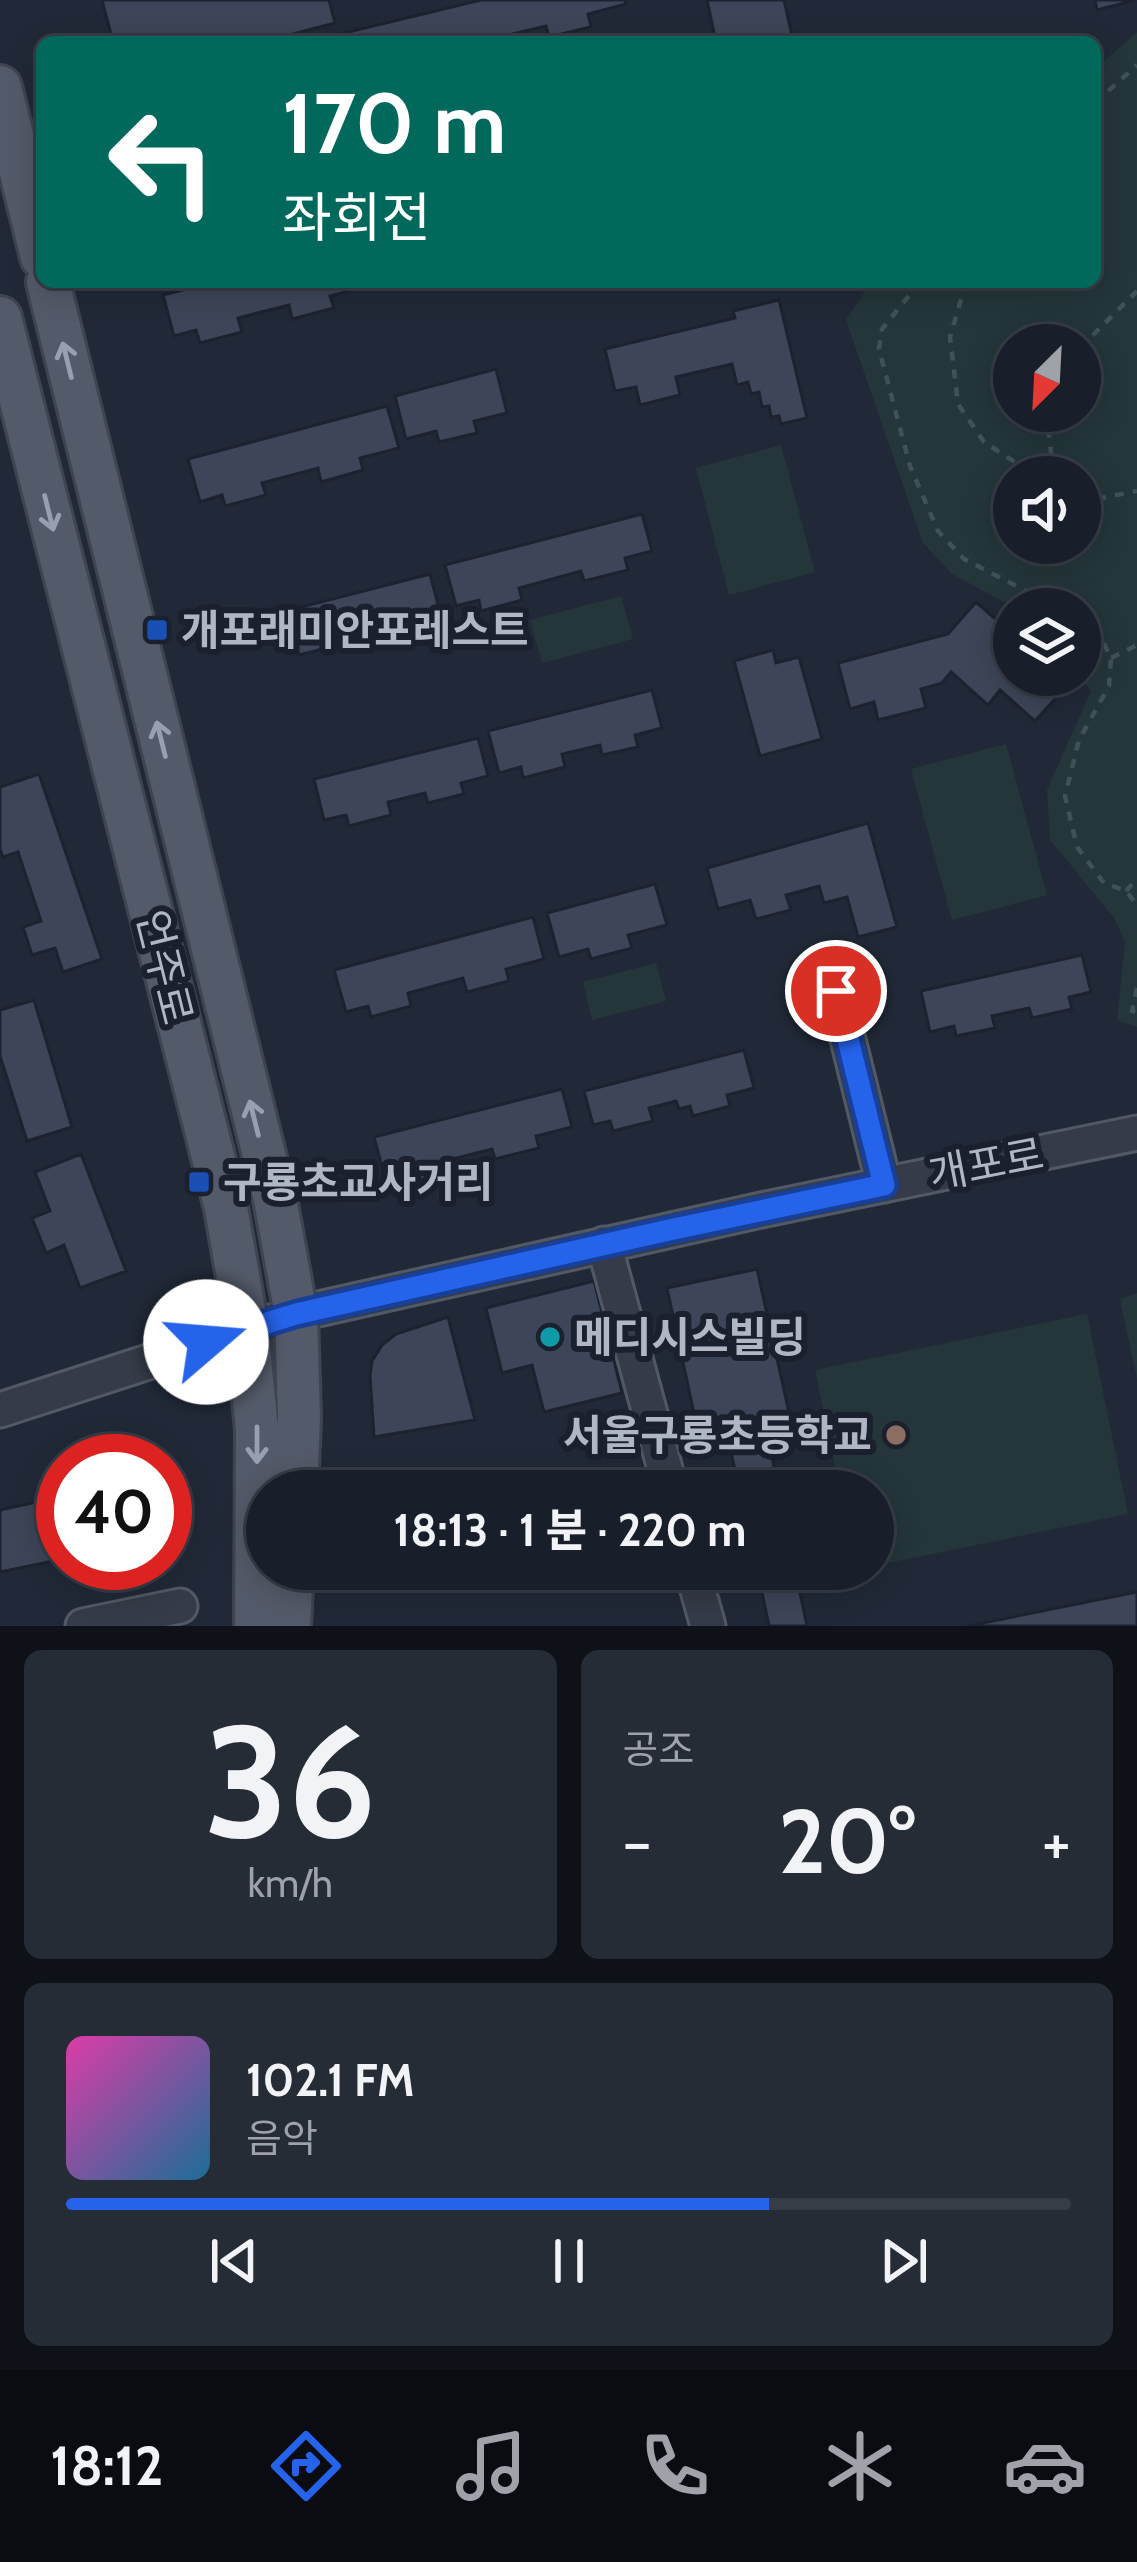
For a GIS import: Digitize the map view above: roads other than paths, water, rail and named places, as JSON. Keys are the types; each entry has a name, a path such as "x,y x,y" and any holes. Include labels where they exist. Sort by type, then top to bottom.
{"main road":[{"path":"0,87 36,233"},
{"name":"언주로","path":"49,288 274,1199 296,1314 297,1470"},
{"name":"언주로","path":"0,318 226,1208 247,1328 257,1430 256,1626"},
{"path":"290,1626 291,1590"}],"street":[{"path":"836,991 884,1185"},
{"name":"개포로","path":"0,1410 296,1314 604,1244 1137,1133"},
{"path":"604,1244 665,1470"},
{"path":"698,1590 708,1626"},
{"path":"82,1626 180,1606"}],"place":[{"name":"개포래미안포레스트","path":"157,630"},
{"name":"구룡초교사거리","path":"199,1182"},
{"name":"메디시스빌딩","path":"550,1337"},
{"name":"서울구룡초등학교","path":"896,1435"}]}
